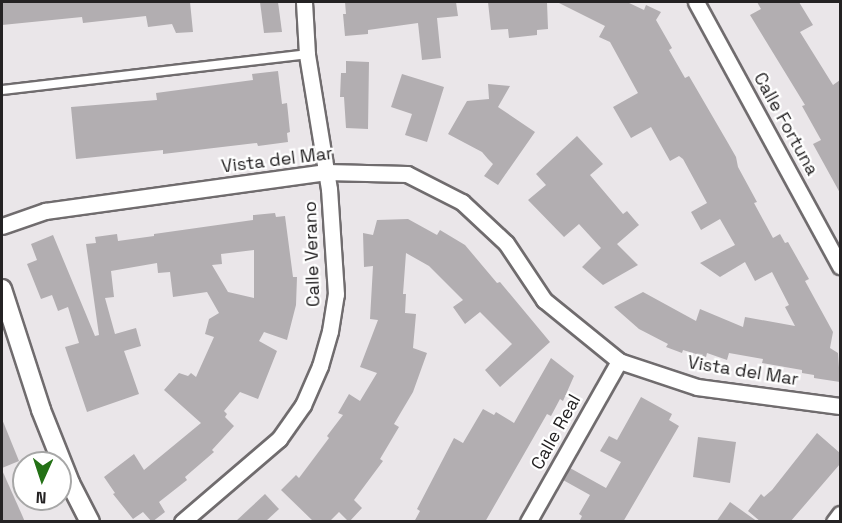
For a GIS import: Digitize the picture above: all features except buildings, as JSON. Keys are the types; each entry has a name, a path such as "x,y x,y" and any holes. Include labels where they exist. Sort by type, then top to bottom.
{"street":[{"name":"Calle Verano","path":"182,522 279,439 303,405 320,366 330,331 336,294 327,172 307,54 304,2"},
{"name":"Calle Fortuna","path":"696,2 840,266"},
{"name":"Vista del Mar","path":"2,226 45,211 327,172 406,174 462,202 506,243 544,300 619,361 697,387 840,406"},
{"path":"2,289 41,410 70,483 90,522"},
{"name":"Calle Real","path":"528,522 619,361"},
{"path":"834,522 840,514"}],"lane":[{"path":"2,90 307,54"}]}
